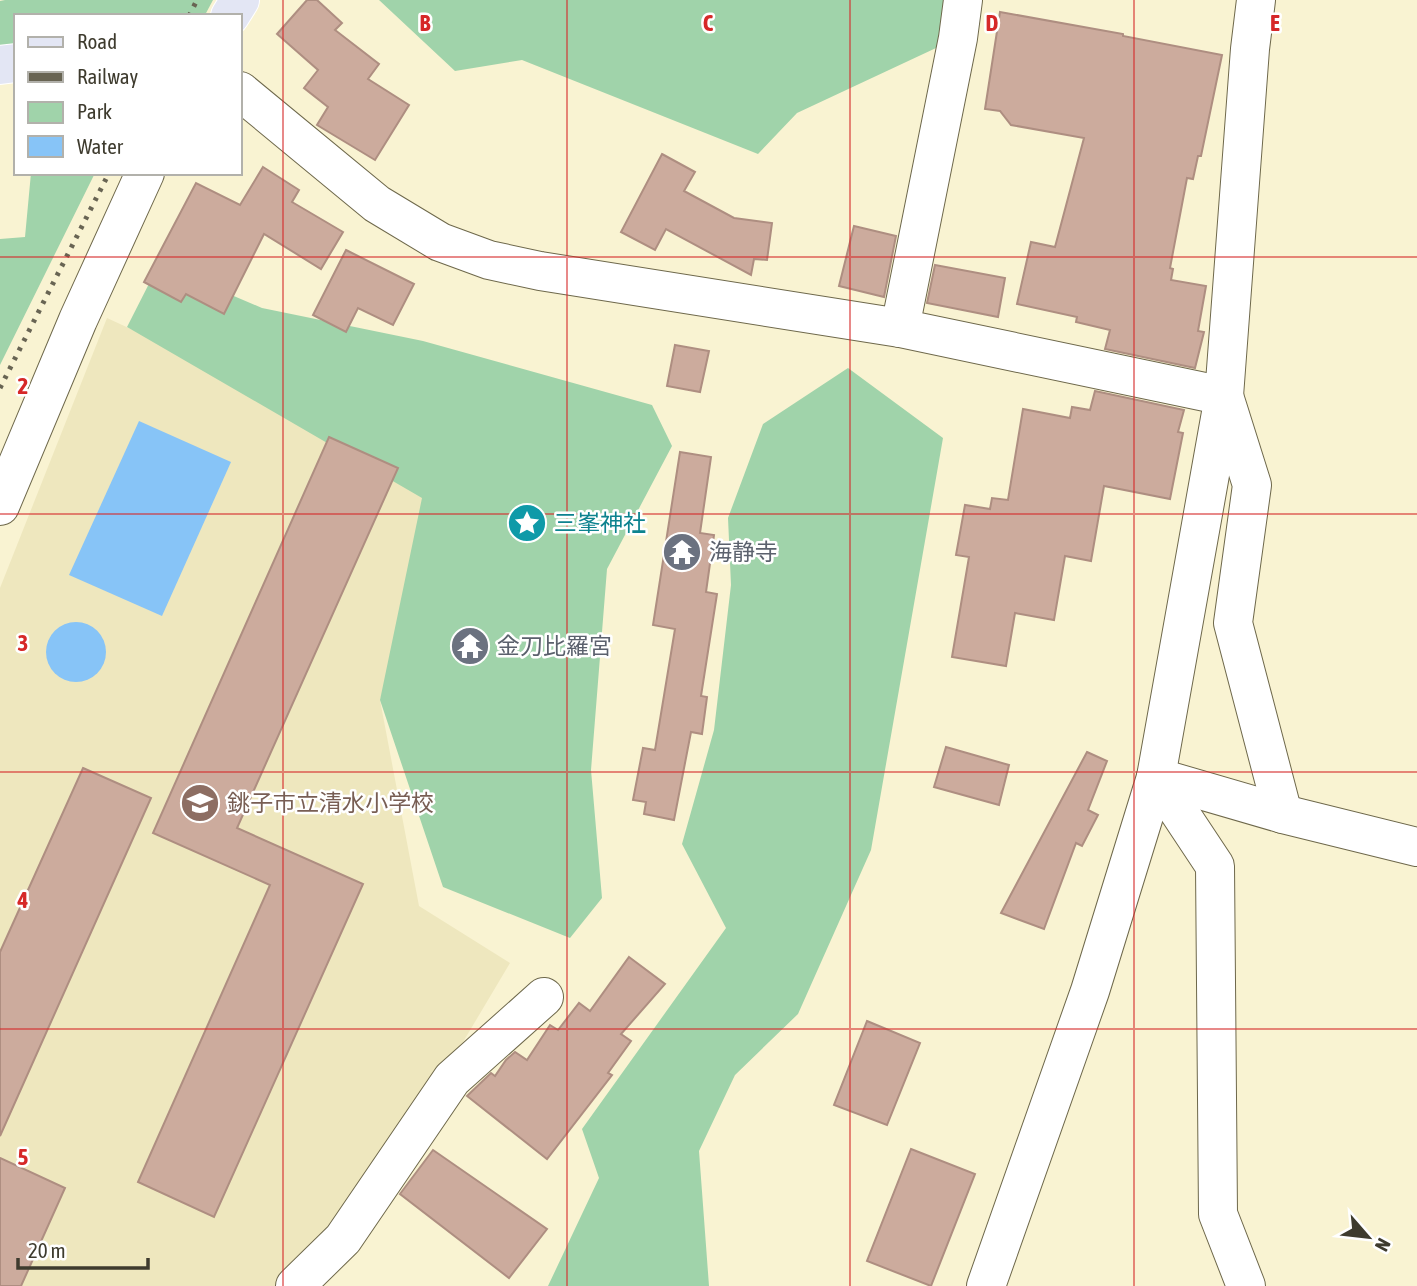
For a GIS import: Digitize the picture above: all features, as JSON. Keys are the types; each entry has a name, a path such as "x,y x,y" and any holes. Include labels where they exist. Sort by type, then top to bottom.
{"street":[{"path":"900,328 958,38 962,0"},
{"path":"986,1286 1090,991 1156,777 1224,396 1256,0"},
{"path":"242,93 377,204 440,242 489,260 540,271 900,328 1224,396"},
{"path":"0,506 78,320 144,175"},
{"path":"1224,396 1252,485 1233,623 1283,814"},
{"path":"1156,777 1283,814 1417,846"},
{"path":"1156,777 1215,866 1218,1214 1246,1286"},
{"path":"295,1286 343,1239 452,1079 544,997"}],"shaded area":[{"name":"銚子市立清水小学校","path":"107,318 451,477 380,700 419,906 510,963 444,1074 331,1232 276,1286 0,1286 0,588"}],"green space":[{"path":"213,0 206,14 14,14 14,46 0,48 0,1"},
{"path":"379,0 954,0 951,41 797,113 758,154 522,60 455,71"},
{"path":"31,175 94,175 0,365 0,239 25,237"},
{"path":"159,264 262,308 423,341 652,405 672,446 607,569 591,770 602,898 570,938 443,887 380,700 422,498 127,327"},
{"path":"848,368 943,438 871,850 798,1014 735,1075 699,1151 709,1286 548,1286 599,1178 582,1129 726,928 682,844 714,730 731,585 728,518 763,424"}],"water":[{"path":"139,421 231,462 162,616 69,575"},
{"path":"70,622 82,622 101,635 106,652 104,664 93,677 82,682 70,682 51,669 46,658 46,646 59,627"}],"building":[{"path":"307,0 317,0 342,23 335,30 379,64 368,79 409,105 375,160 317,125 328,107 304,88 318,70 277,34"},
{"path":"1000,12 1222,55 1201,156 1198,156 1193,179 1187,178 1170,268 1173,269 1171,280 1206,286 1198,331 1204,332 1195,368 1105,349 1110,330 1076,322 1077,317 1017,304 1031,242 1055,247 1084,138 1011,125 1000,111 985,109"},
{"path":"662,154 695,172 684,191 734,218 772,223 767,260 754,259 751,275 666,229 655,250 621,232"},
{"path":"263,167 299,190 292,202 343,232 321,269 264,234 224,314 186,294 181,302 144,282 196,183 240,205"},
{"path":"854,226 896,236 884,297 839,286"},
{"path":"346,250 414,284 393,325 358,308 346,332 313,315"},
{"path":"935,265 1005,278 998,317 927,303"},
{"path":"675,345 709,351 700,392 667,386"},
{"path":"1095,391 1184,410 1178,432 1183,433 1170,499 1104,486 1091,561 1065,556 1054,620 1015,613 1006,666 952,657 969,557 956,555 965,505 990,509 992,498 1008,500 1023,409 1070,418 1072,407 1090,410"},
{"path":"329,437 398,468 237,828 363,884 214,1217 138,1182 270,885 153,833"},
{"path":"680,452 711,457 700,533 714,535 706,592 717,594 701,696 707,697 702,734 691,732 674,820 644,814 646,802 633,800 643,748 655,750 675,629 653,625"},
{"path":"946,747 1009,765 999,805 934,787"},
{"path":"1087,752 1107,761 1088,810 1098,815 1082,846 1076,843 1044,929 1001,913"},
{"path":"83,768 151,798 0,1136 0,952"},
{"path":"629,957 665,984 621,1034 631,1041 608,1073 612,1075 547,1159 467,1096 491,1073 495,1076 515,1052 527,1060 550,1025 558,1030 579,1003 590,1011"},
{"path":"867,1021 920,1043 887,1125 834,1105"},
{"path":"911,1149 975,1174 931,1286 867,1261"},
{"path":"433,1150 547,1229 509,1278 400,1194"},
{"path":"0,1158 65,1188 21,1286 0,1286"}],"railway":[{"path":"190,14 197,0"},
{"path":"0,388 108,175"}],"place":[{"name":"三峯神社","path":"527,523"},
{"name":"海静寺","path":"682,552"},
{"name":"金刀比羅宮","path":"470,646"},
{"name":"銚子市立清水小学校","path":"200,803"}]}
